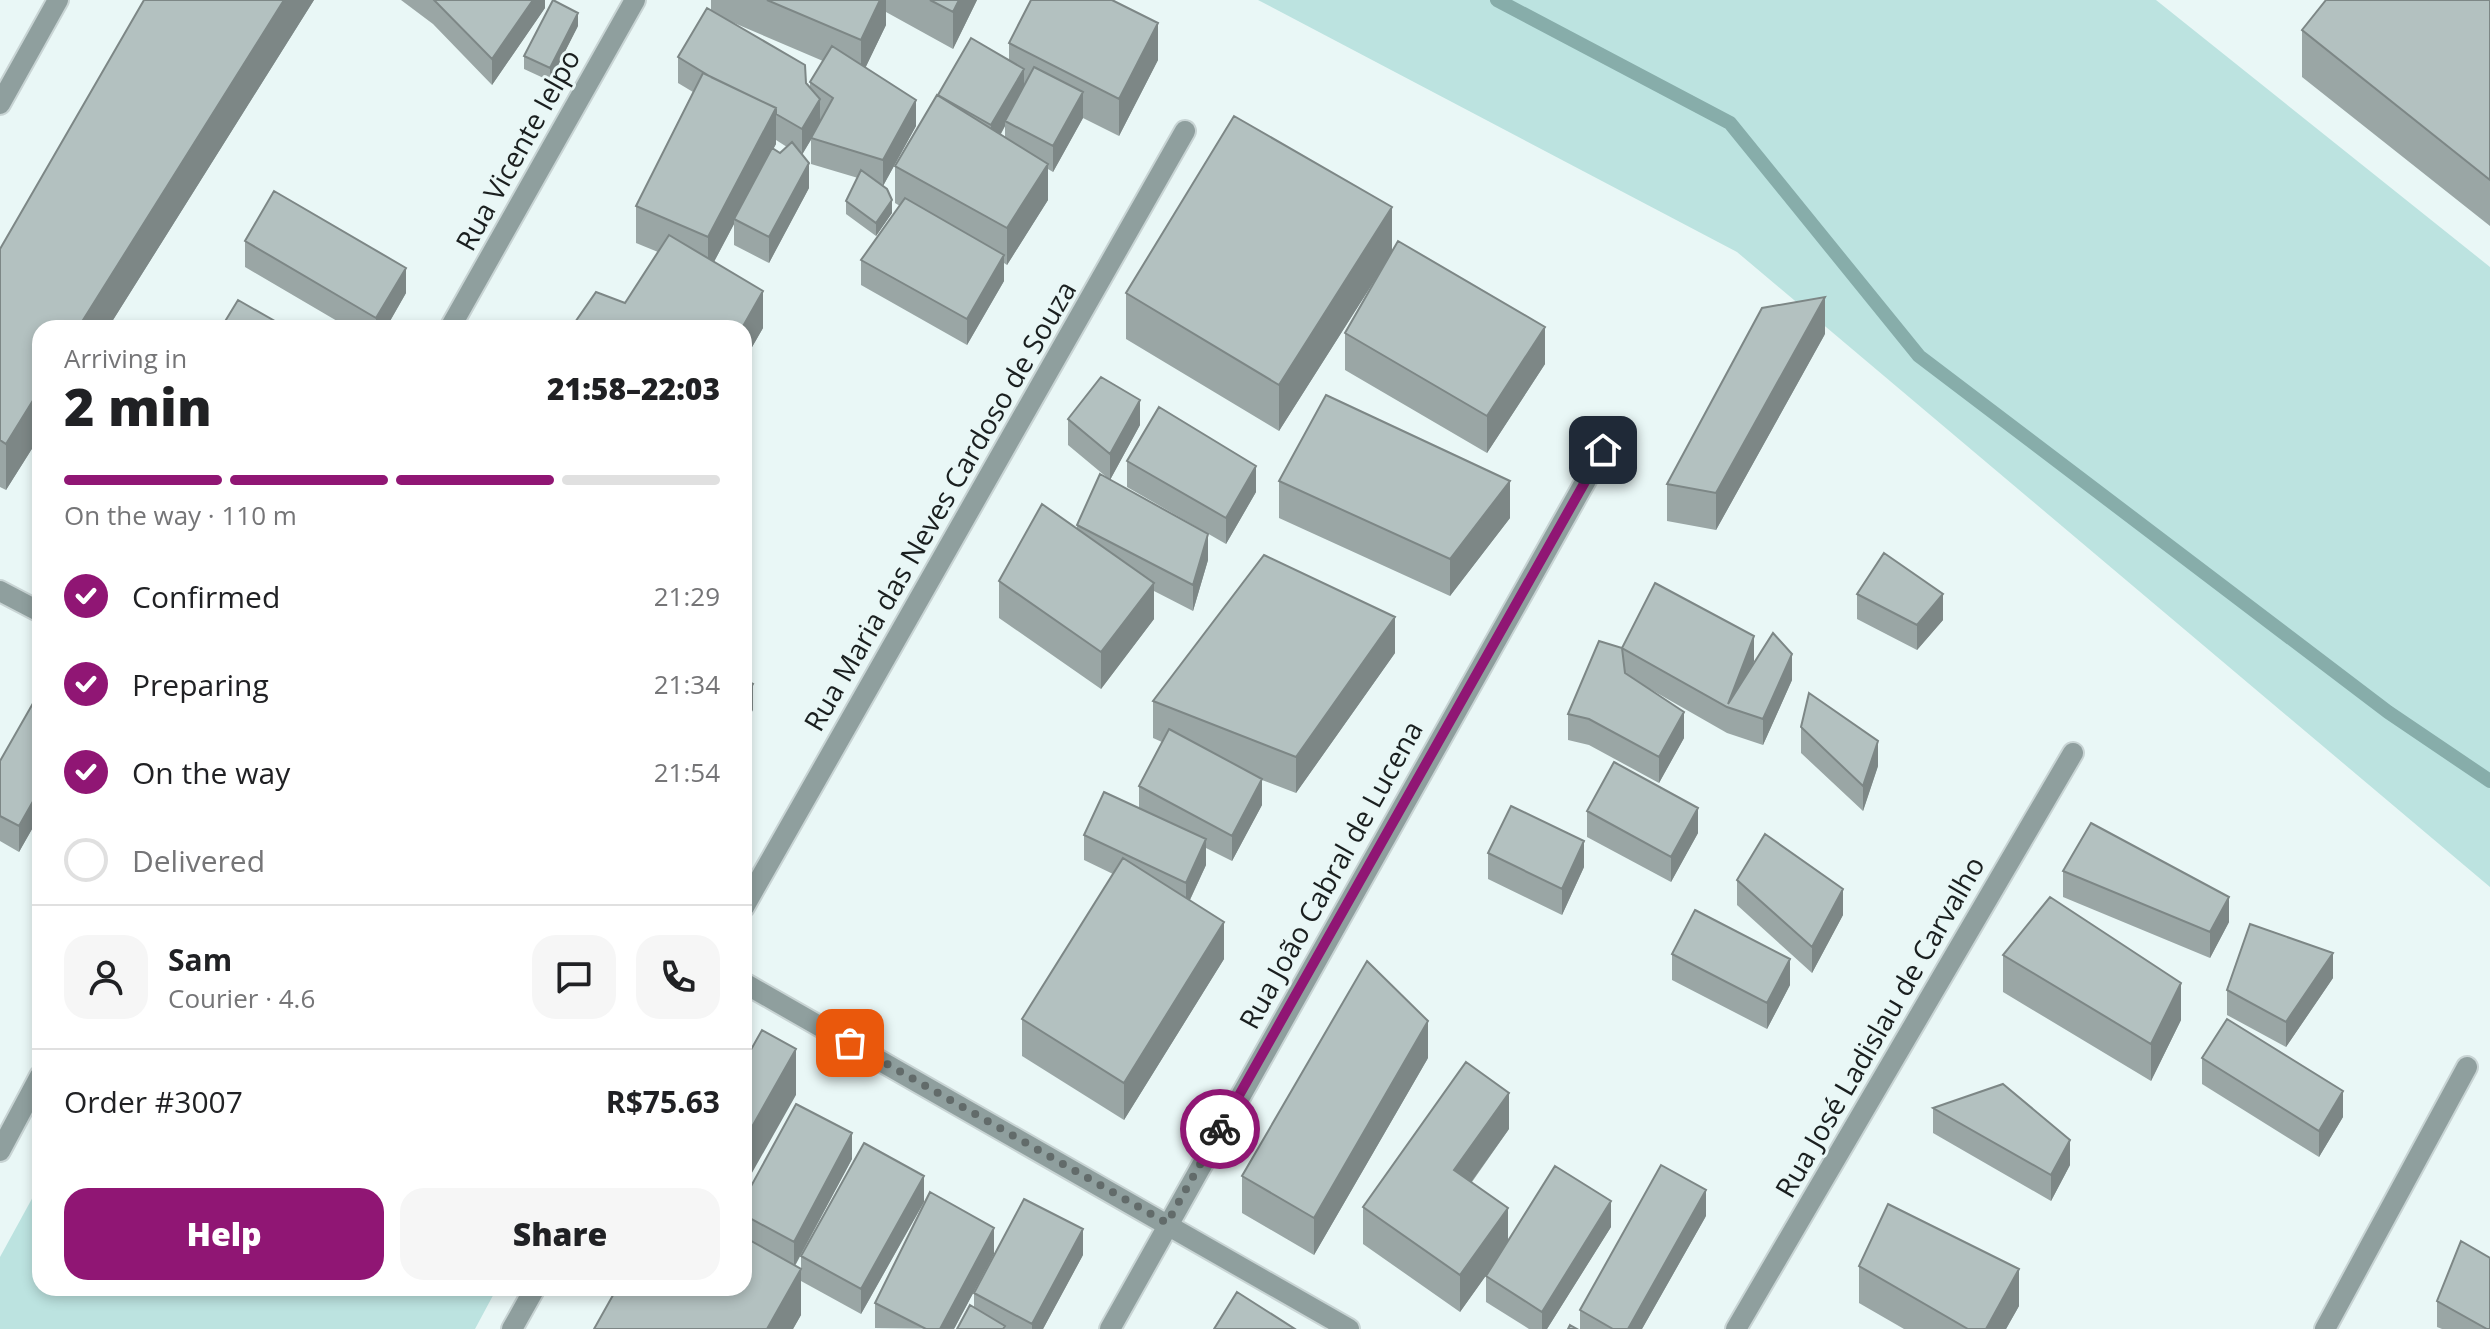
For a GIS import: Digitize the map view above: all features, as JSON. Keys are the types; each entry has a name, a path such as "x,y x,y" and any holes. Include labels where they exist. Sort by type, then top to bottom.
{"street":[{"path":"0,104 58,0"},
{"name":"Rua Vicente Ielpo","path":"455,320 635,0"},
{"name":"Rua Maria das Neves Cardoso de Souza","path":"752,893 1185,131"},
{"name":"Rua João Cabral de Lucena","path":"1110,1329 1603,450"},
{"path":"0,591 32,608"},
{"name":"Rua José Ladislau de Carvalho","path":"1736,1329 2073,753"},
{"path":"752,988 1349,1329"},
{"path":"2325,1329 2467,1067"},
{"path":"0,1151 32,1091"},
{"path":"512,1329 531,1296"}],"shaded area":[{"path":"1258,0 2156,0 2490,267 2490,887 1737,252"},
{"path":"32,1199 32,1296 493,1296 475,1329 0,1329 0,1257"}],"building":[{"path":"144,0 284,0 83,320 32,320 32,402 6,444 0,440 0,249"},
{"path":"434,0 533,0 492,59"},
{"path":"553,0 578,13 550,68 524,56"},
{"path":"767,0 880,0 861,40"},
{"path":"930,0 959,0 953,12"},
{"path":"1031,0 1112,0 1158,23 1119,99 1009,43"},
{"path":"2326,0 2490,0 2490,180 2302,30"},
{"path":"707,8 805,65 806,83 820,99 802,129 776,114 776,108 711,77 678,57"},
{"path":"971,38 1024,69 991,125 938,95"},
{"path":"832,46 916,100 883,160 811,138 833,98 810,82"},
{"path":"1034,67 1083,92 1053,146 1005,121"},
{"path":"703,73 776,108 708,237 636,206"},
{"path":"937,95 1048,164 1007,228 895,166"},
{"path":"1234,116 1392,207 1279,385 1126,293"},
{"path":"792,142 809,163 769,237 734,219 772,148 780,153"},
{"path":"861,170 887,189 892,200 876,223 846,201"},
{"path":"274,191 406,268 376,318 245,241"},
{"path":"905,198 1004,255 967,319 861,260"},
{"path":"669,235 763,291 747,320 577,320 596,292 625,303"},
{"path":"1398,241 1545,327 1487,416 1345,333"},
{"path":"1825,297 1716,493 1667,484 1762,308"},
{"path":"238,300 273,320 226,320"},
{"path":"1101,377 1140,400 1110,454 1068,419"},
{"path":"1326,395 1510,481 1450,559 1279,481"},
{"path":"1159,407 1256,466 1226,518 1127,461"},
{"path":"1100,474 1208,534 1193,585 1077,525"},
{"path":"1042,504 1154,583 1101,652 999,581"},
{"path":"1884,553 1943,594 1917,625 1857,594"},
{"path":"1264,555 1395,617 1296,757 1153,701"},
{"path":"1655,583 1754,636 1728,704 1773,633 1792,654 1763,719 1727,707 1622,648"},
{"path":"1599,641 1622,648 1625,673 1684,712 1659,757 1589,719 1568,714"},
{"path":"1809,693 1878,741 1863,786 1801,727"},
{"path":"32,705 32,803 19,826 0,816 0,761"},
{"path":"1169,729 1262,779 1232,836 1139,786"},
{"path":"1614,762 1698,808 1671,857 1587,811"},
{"path":"1104,792 1206,839 1186,883 1084,835"},
{"path":"1511,806 1584,841 1562,889 1488,853"},
{"path":"2091,823 2229,897 2210,932 2063,871"},
{"path":"1765,834 1843,889 1812,947 1737,880"},
{"path":"1123,858 1224,922 1124,1083 1022,1019"},
{"path":"2050,897 2181,983 2151,1044 2003,955"},
{"path":"1695,910 1790,959 1767,1003 1672,954"},
{"path":"2250,924 2333,953 2286,1022 2227,990"},
{"path":"1367,961 1428,1021 1314,1218 1242,1176"},
{"path":"2227,1019 2343,1091 2319,1131 2202,1058"},
{"path":"762,1030 796,1049 752,1127 752,1048"},
{"path":"1466,1062 1509,1093 1454,1170 1508,1208 1460,1275 1363,1207"},
{"path":"2003,1084 2070,1140 2051,1175 1933,1108"},
{"path":"796,1104 852,1133 794,1242 752,1219 752,1184"},
{"path":"864,1143 924,1176 861,1289 801,1256"},
{"path":"1661,1165 1706,1190 1628,1329 1613,1329 1580,1310"},
{"path":"1555,1166 1611,1201 1542,1312 1486,1276"},
{"path":"930,1192 994,1228 940,1329 926,1329 875,1303"},
{"path":"1024,1199 1083,1229 1032,1324 974,1293"},
{"path":"1888,1204 2019,1269 1986,1329 1968,1329 1859,1266"},
{"path":"752,1241 801,1269 767,1329 594,1329 613,1296 752,1296"},
{"path":"2461,1241 2490,1258 2490,1329 2437,1301"},
{"path":"1237,1292 1295,1329 1214,1329"},
{"path":"970,1305 1005,1326 1003,1329 957,1329"}],"waterway":[{"path":"1497,0 1730,123 1919,356 2388,712 2490,781"}],"way so far":[{"path":"850,1043 1167,1223 1220,1129"}],"route":[{"path":"1220,1129 1603,450"}]}
